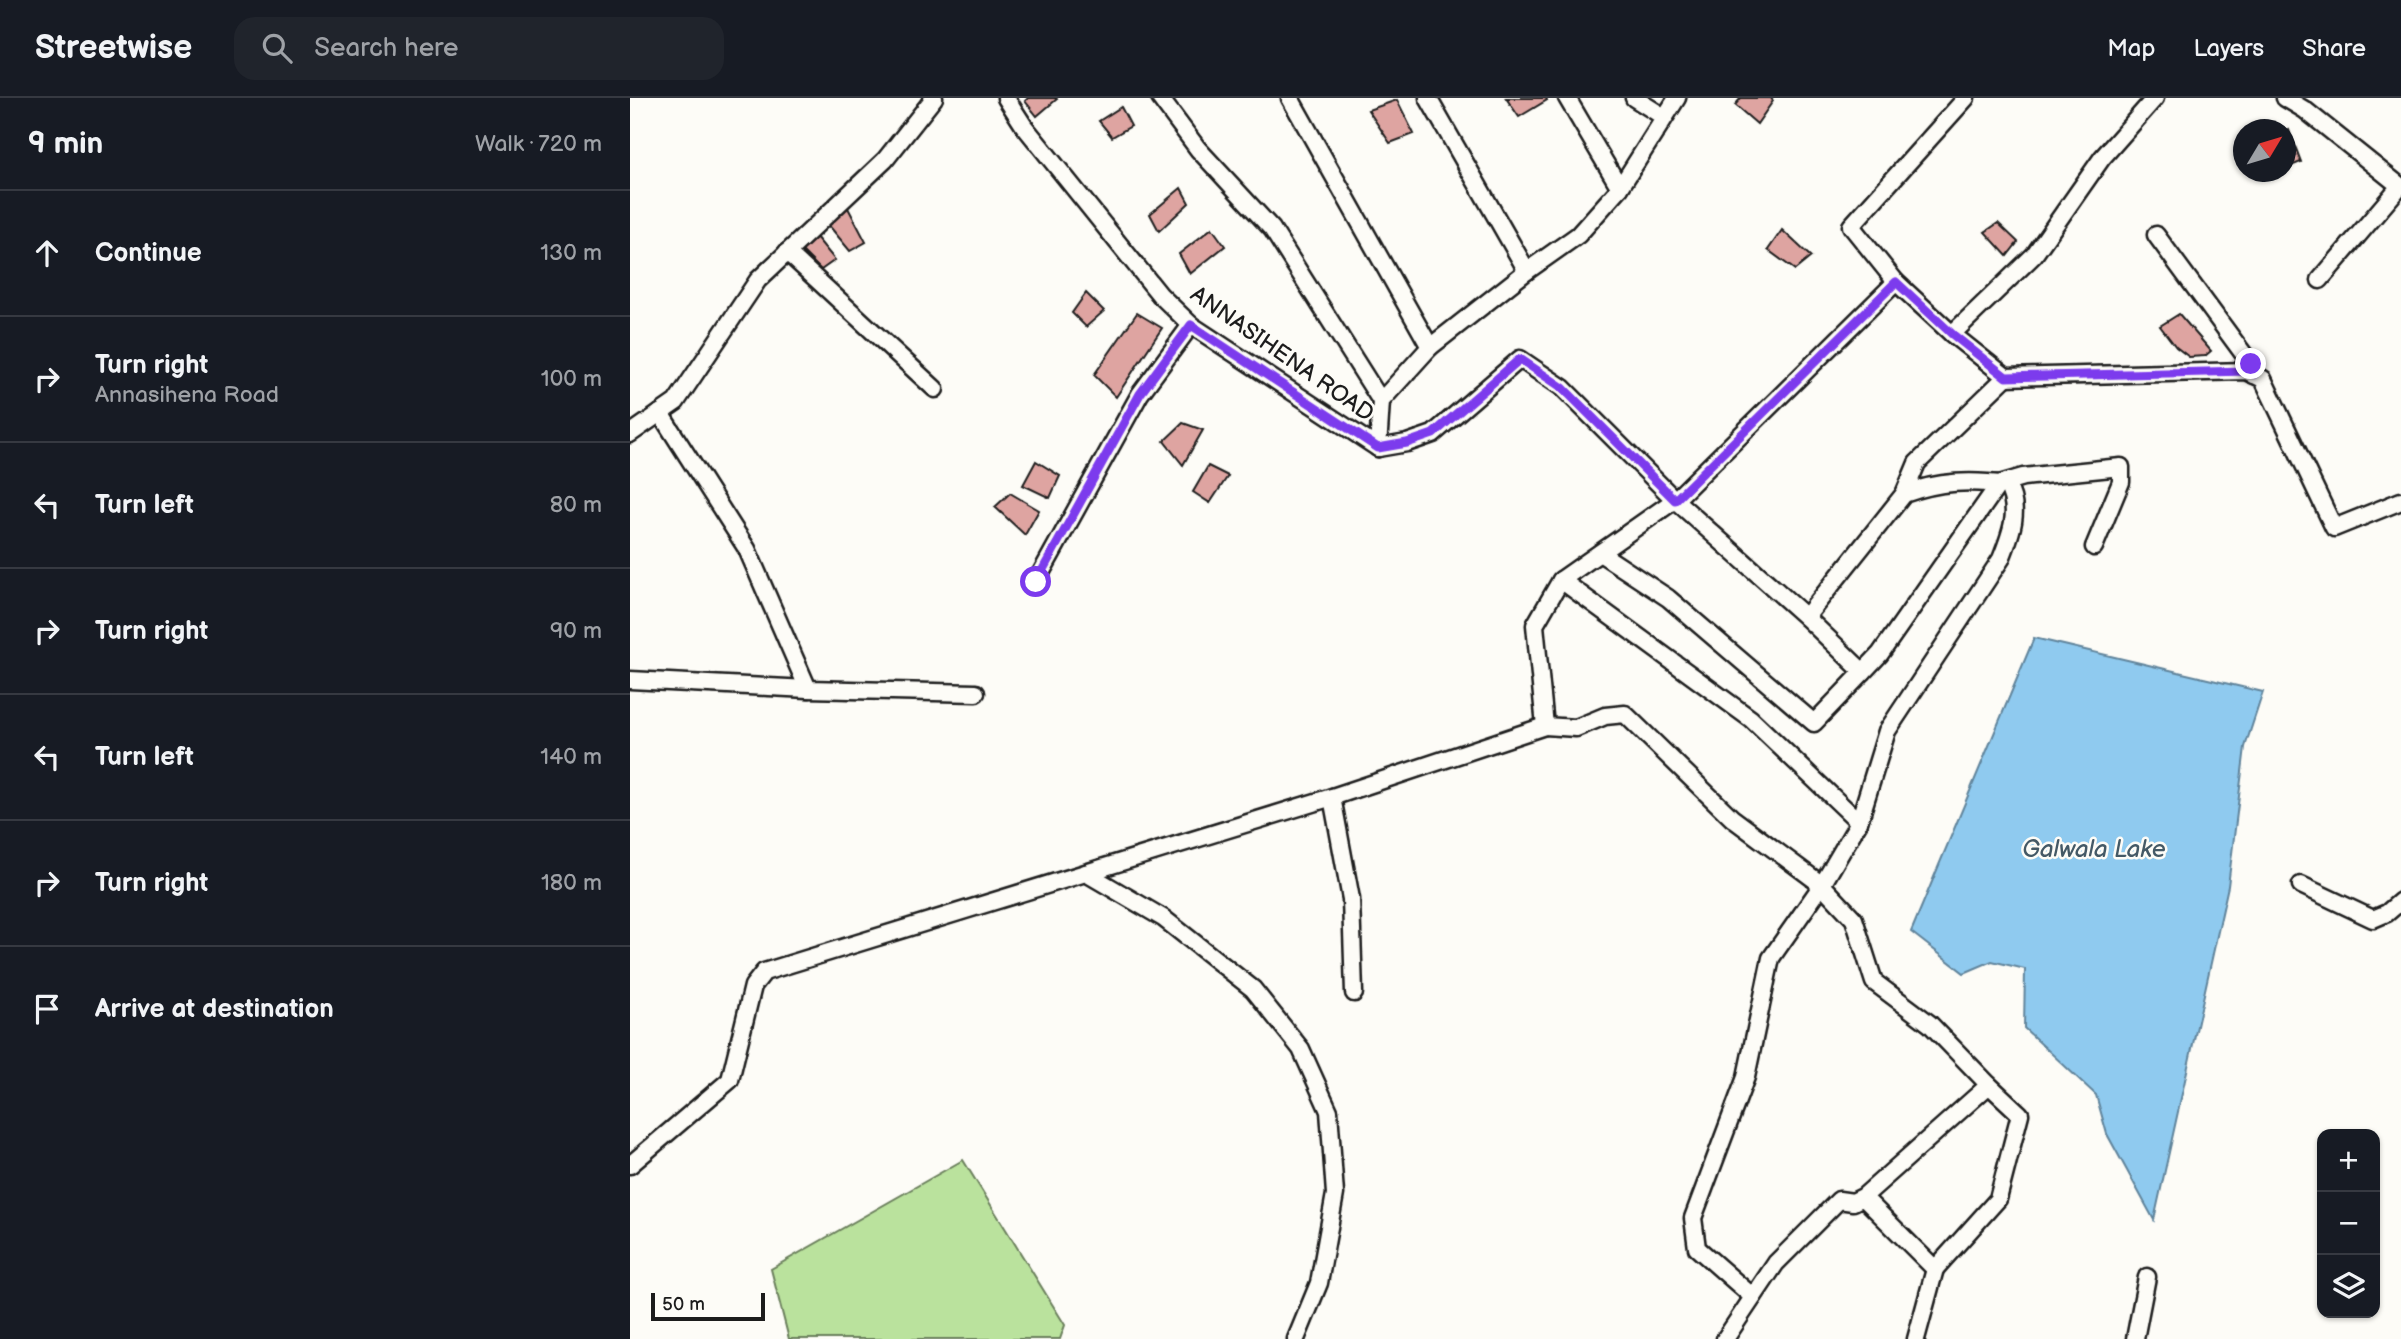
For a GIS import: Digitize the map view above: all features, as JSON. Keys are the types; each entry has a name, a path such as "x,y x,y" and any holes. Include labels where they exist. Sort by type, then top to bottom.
{"street":[{"path":"630,434 676,402 758,280 884,160 934,98"},
{"name":"ANNASIHENA ROAD","path":"1006,98 1024,126 1160,295 1191,325 1378,448"},
{"path":"1160,98 1198,149 1272,229 1381,401 1378,448 1407,443 1433,434 1520,359 1563,388 1675,500 1806,617 1863,672"},
{"path":"1290,98 1430,347"},
{"path":"1428,98 1527,271"},
{"path":"1567,98 1620,188"},
{"path":"1634,98 1664,117"},
{"path":"1381,401 1430,347 1578,234 1620,188 1677,98"},
{"path":"1966,98 1852,226 1896,282 1952,334 2006,377 2247,371 2263,379 2334,528 2401,501"},
{"path":"1952,334 2035,256 2102,158 2155,98"},
{"path":"2285,98 2305,110 2400,186 2320,280"},
{"path":"2156,234 2251,364 2254,374"},
{"path":"787,252 935,388"},
{"path":"1545,726 1535,625 1561,580 1675,500 1896,282"},
{"path":"1036,582 1140,394 1191,325"},
{"path":"1806,617 1904,494 1917,463 2006,377"},
{"path":"660,413 747,549 808,689"},
{"path":"1600,553 1668,598 1814,723 1880,654 1999,484 2023,477 2121,467 2121,482 2094,547"},
{"path":"1753,1297 1697,1248 1693,1218 1746,1077 1771,958 1822,885 1859,822 1886,731 2001,559 2013,528 2015,498 2007,485 1972,481 1926,486 1904,494"},
{"path":"1561,580 1751,719 1859,822"},
{"path":"630,680 808,689 976,693"},
{"path":"630,1165 730,1080 753,986 764,972 1332,797 1545,726 1576,728 1605,716 1625,714 1732,818 1822,885 1854,919 1874,982 1930,1024 2020,1114 1998,1199 1935,1269 1916,1339"},
{"path":"1332,797 1351,899 1354,993"},
{"path":"1086,873 1163,918 1252,989 1301,1049 1329,1111 1335,1194 1319,1283 1296,1339"},
{"path":"2301,885 2373,919 2380,918 2401,901"},
{"path":"1725,1339 1776,1262 1839,1200 1853,1202 1863,1197 1989,1085"},
{"path":"1863,1197 1935,1269"},
{"path":"2135,1339 2147,1278"}],"green space":[{"path":"963,1160 1065,1325 1060,1339 789,1339 771,1269"}],"water":[{"name":"Galwala Lake","path":"2034,638 2263,692 2245,747 2228,886 2154,1220 2107,1134 2096,1095 2024,1028 2025,969 1992,961 1964,973 1911,932"}],"building":[{"path":"1028,98 1057,99 1037,116 1025,101"},
{"path":"1506,98 1546,98 1547,100 1519,117"},
{"path":"1741,98 1771,98 1773,101 1757,124 1735,105"},
{"path":"1397,100 1414,134 1390,143 1368,110"},
{"path":"1121,107 1131,126 1112,137 1099,121"},
{"path":"2296,149 2301,162 2296,164"},
{"path":"1181,188 1189,203 1159,231 1150,214"},
{"path":"846,204 866,242 850,251 826,222"},
{"path":"1998,223 2018,242 2007,256 1985,232"},
{"path":"1212,228 1225,246 1190,274 1179,254"},
{"path":"1782,230 1811,257 1795,270 1768,250"},
{"path":"816,237 835,260 821,270 801,250"},
{"path":"1086,293 1104,311 1086,327 1072,313"},
{"path":"1137,313 1162,328 1116,397 1094,375"},
{"path":"2179,314 2211,351 2205,356 2189,357 2176,347 2160,326"},
{"path":"1183,423 1203,430 1183,465 1164,441"},
{"path":"1036,461 1060,476 1050,498 1023,485"},
{"path":"1208,466 1228,476 1210,503 1193,492"},
{"path":"1010,493 1039,510 1025,535 995,507"}],"route":[{"path":"1036,582 1140,394 1191,325 1378,448 1407,443 1433,434 1520,359 1563,388 1675,500 1896,282 1952,334 2006,377 2247,371 2254,374 2251,364"}]}
